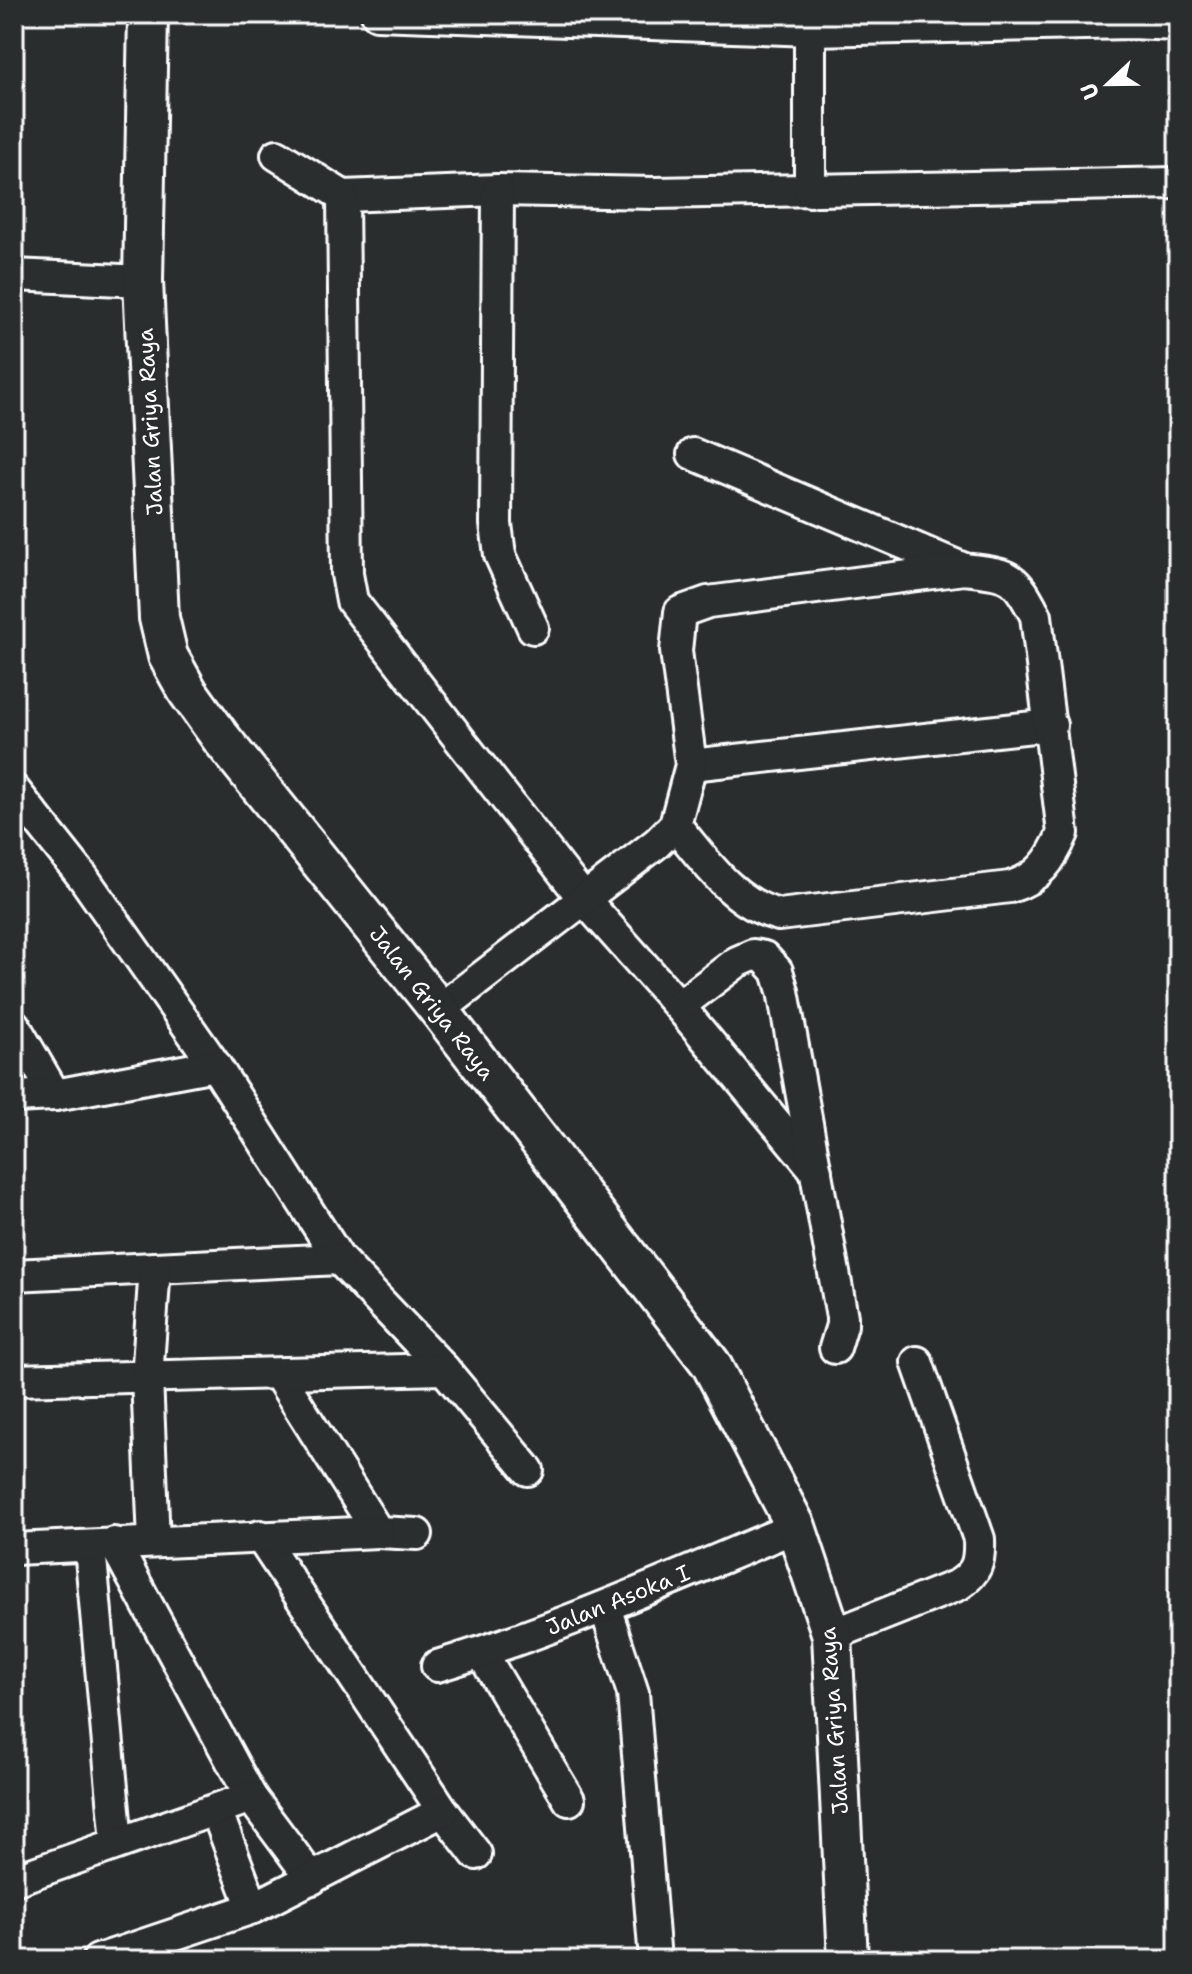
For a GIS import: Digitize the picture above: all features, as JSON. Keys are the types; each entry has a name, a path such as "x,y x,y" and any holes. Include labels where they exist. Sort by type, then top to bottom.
{"street":[{"name":"Jalan Griya Raya","path":"148,14 143,281 159,618 168,656 188,692 221,738 439,1010 711,1364 796,1527 832,1635 848,1960"},
{"path":"377,14 811,22 1130,19 1178,25"},
{"path":"810,191 811,22"},
{"path":"277,155 343,196 498,190 655,193 1178,183"},
{"path":"498,190 496,524 500,555 533,628"},
{"path":"343,196 347,574 350,594 366,620 583,898 679,1006 816,1171"},
{"path":"14,275 143,281"},
{"path":"693,454 964,569"},
{"path":"439,1010 657,843 675,825 691,765 676,651 680,612 708,602 964,569 994,573 1016,581 1025,594 1036,616 1063,833 1044,868 1027,881 1010,887 779,915 757,909 740,898 675,825"},
{"path":"691,765 1051,725"},
{"path":"14,790 83,877 215,1065 339,1259 444,1369 528,1470"},
{"path":"679,1006 745,957 764,957 771,963 783,991 842,1317 835,1348"},
{"path":"14,1025 55,1095"},
{"path":"14,1097 55,1095 215,1065"},
{"path":"14,1275 339,1259"},
{"path":"154,1542 147,1378 155,1268"},
{"path":"832,1635 958,1585 973,1576 980,1559 979,1539 917,1362"},
{"path":"14,1380 444,1369"},
{"path":"279,1375 378,1532"},
{"name":"Jalan Asoka I","path":"437,1666 482,1653 605,1607 796,1527"},
{"path":"14,1549 260,1536 378,1532 417,1534"},
{"path":"260,1536 443,1811 476,1854"},
{"path":"102,1545 251,1797 312,1879"},
{"path":"102,1545 117,1843"},
{"path":"605,1607 633,1693 655,1960"},
{"path":"482,1653 569,1800"},
{"path":"14,1880 251,1797"},
{"path":"216,1810 253,1908"},
{"path":"98,1960 253,1908 443,1811"}]}
